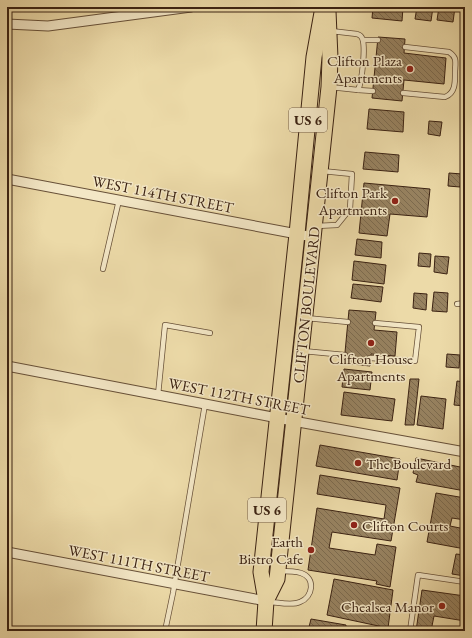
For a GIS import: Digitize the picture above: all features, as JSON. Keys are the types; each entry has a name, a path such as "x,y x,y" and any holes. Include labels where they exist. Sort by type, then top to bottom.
{"main road":[{"name":"CLIFTON BOULEVARD","path":"264,631 266,601 261,572 297,234 314,57 323,7"},
{"name":"CLIFTON BOULEVARD","path":"266,601 277,579 314,232 329,86 330,30 328,7"}],"street":[{"path":"7,24 48,26 191,7"},
{"name":"WEST 114TH STREET","path":"7,179 297,234 314,232"},
{"name":"WEST 112TH STREET","path":"7,366 277,418 465,452"},
{"name":"WEST 111TH STREET","path":"7,552 174,585 266,601"}],"lane":[{"path":"330,30 357,34 360,35 363,40 363,64 358,90"},
{"path":"363,40 378,40"},
{"path":"403,93 445,97 449,95 454,86 456,60 449,52 404,47"},
{"path":"329,86 372,91"},
{"path":"314,232 337,225 350,209 352,174 320,171"},
{"path":"103,269 119,200"},
{"path":"457,304 465,303"},
{"path":"305,318 348,322"},
{"path":"370,358 415,362 419,327 375,323"},
{"path":"158,395 165,325 210,333"},
{"path":"301,351 345,355"},
{"path":"165,631 205,404"},
{"path":"266,601 288,604 299,603 307,598 311,592 311,584 307,576 302,573 278,570"},
{"path":"410,631 418,575 465,582"}],"building":[{"path":"373,7 403,7 402,21 372,18"},
{"path":"417,7 433,7 431,21 415,19"},
{"path":"439,7 455,7 453,22 437,20"},
{"name":"Clifton Plaza Apartments","path":"378,37 405,39 404,53 446,58 444,84 404,80 402,101 372,98"},
{"path":"369,109 404,112 403,132 367,129"},
{"path":"429,121 442,122 440,136 428,134"},
{"path":"365,152 399,155 398,172 363,169"},
{"path":"449,173 462,174 460,187 448,186"},
{"name":"Clifton Park Apartments","path":"364,183 430,189 427,217 390,214 387,236 359,233"},
{"path":"357,239 382,242 381,258 355,255"},
{"path":"419,253 431,254 430,267 418,266"},
{"path":"435,256 449,257 447,274 434,272"},
{"path":"354,261 386,265 384,284 352,280"},
{"path":"353,284 383,287 381,302 351,298"},
{"path":"434,292 448,293 447,312 432,311"},
{"path":"414,293 427,294 426,310 413,308"},
{"name":"Clifton House Apartments","path":"349,310 376,312 374,330 397,332 395,356 371,354 370,366 344,363"},
{"path":"447,354 460,355 459,368 446,367"},
{"path":"344,369 372,372 370,390 342,387"},
{"path":"410,379 419,379 414,425 405,425"},
{"path":"457,381 465,382 465,406 454,405"},
{"path":"344,392 395,399 392,421 341,415"},
{"path":"421,396 446,399 443,429 417,425"},
{"name":"The Boulevard","path":"320,445 400,459 397,480 316,466"},
{"path":"416,458 465,468 465,491 416,482 418,475 413,473"},
{"name":"Clifton Courts","path":"320,475 400,488 391,541 332,532 329,548 375,555 377,544 396,547 390,587 376,584 377,581 308,570 317,508 384,519 386,505 317,494"},
{"path":"436,493 465,498 465,520 452,518 450,526 465,529 465,549 427,542"},
{"path":"456,554 465,555 465,576 452,574"},
{"path":"334,579 393,590 388,628 327,615"},
{"name":"Chealsea Manor","path":"422,590 465,596 465,621 434,616 431,631 416,631"},
{"path":"311,619 346,625 346,628 349,629 349,631 308,631"}],"place":[{"name":"Clifton Plaza Apartments","path":"410,69"},
{"name":"Clifton Park Apartments","path":"395,201"},
{"name":"Clifton House Apartments","path":"371,343"},
{"name":"The Boulevard","path":"358,463"},
{"name":"Clifton Courts","path":"354,525"},
{"name":"Earth Bistro Cafe","path":"311,550"},
{"name":"Chealsea Manor","path":"442,606"}]}
